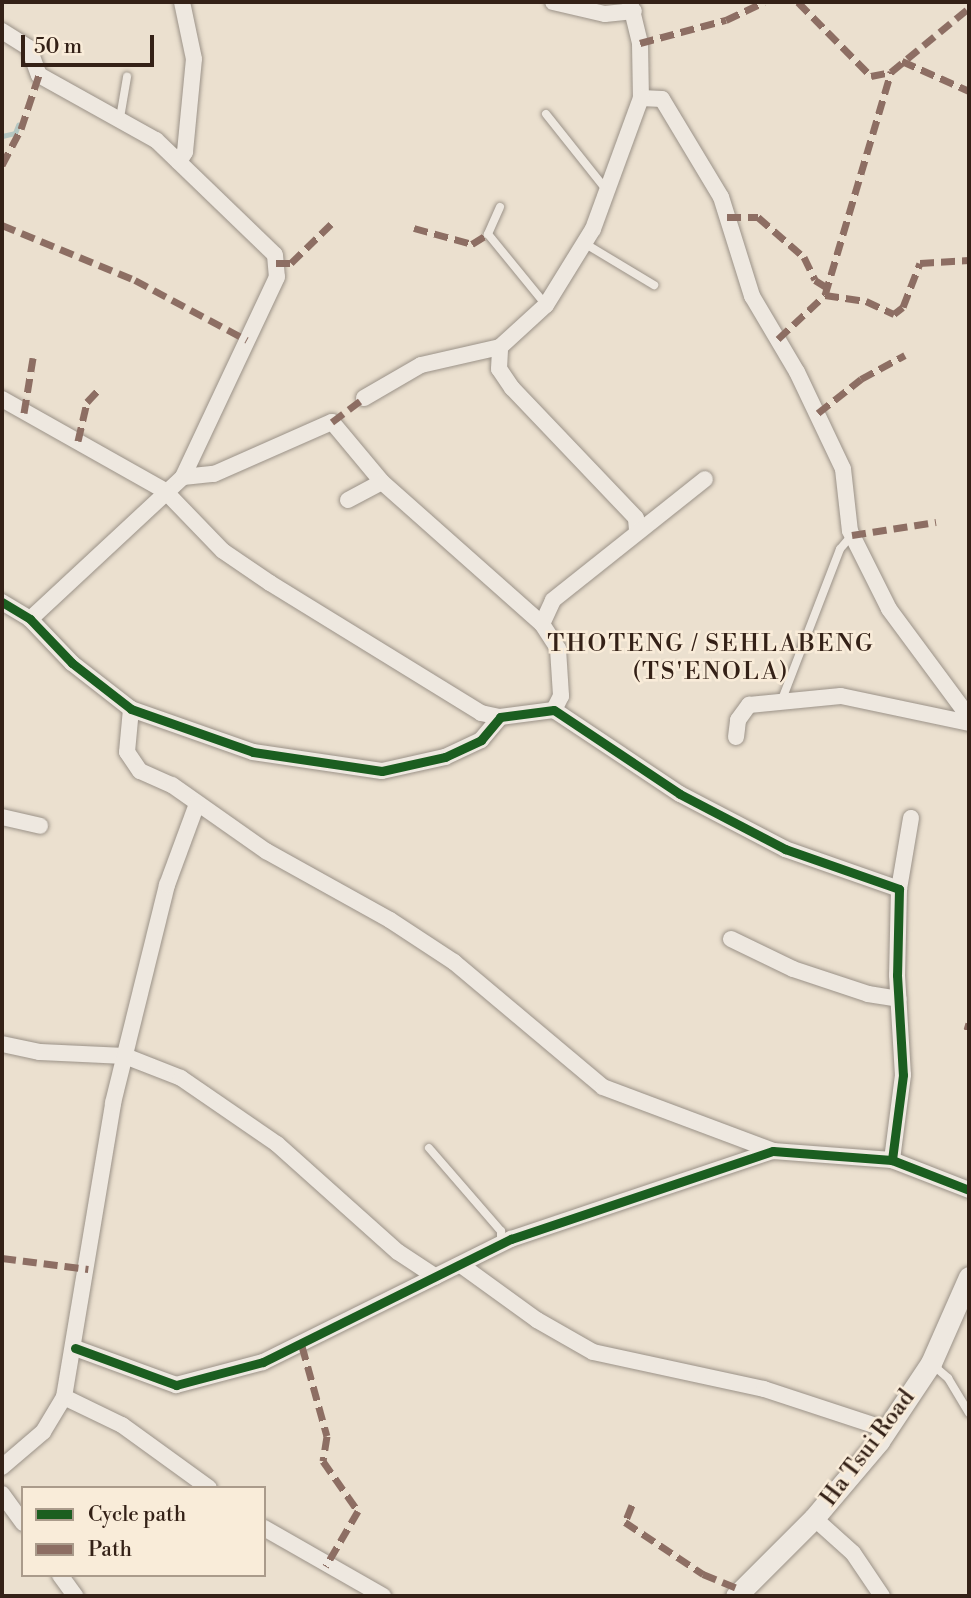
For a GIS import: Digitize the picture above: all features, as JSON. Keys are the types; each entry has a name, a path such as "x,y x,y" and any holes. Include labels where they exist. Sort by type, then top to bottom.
{"street":[{"path":"179,162 184,152 194,59 182,2"},
{"path":"364,398 421,365 500,346 546,305 584,243 608,192 642,98 632,7 605,14 553,2"},
{"path":"2,31 29,48 39,75 120,118 156,141 275,255 277,277 183,477 30,619"},
{"path":"642,98 662,99 721,197 752,296 808,392 843,469 852,535 889,609 969,717"},
{"path":"500,346 499,369 512,388 636,518 637,530"},
{"path":"2,399 165,492 223,551 270,583 481,713 500,717 554,710 680,794 774,843 899,889"},
{"path":"183,477 214,474 332,422 382,482 542,624 558,649 561,696 554,710"},
{"path":"542,624 553,600 637,530 643,530 705,479"},
{"path":"348,500 382,482"},
{"path":"2,602 30,619 72,663 131,709 253,752 382,771 445,757 481,740 500,717"},
{"path":"736,737 742,712 749,705 841,696 969,723"},
{"path":"131,709 127,752 140,771 172,785 266,851 390,920 454,962 603,1087 773,1151 892,1160 969,1190"},
{"path":"2,1467 43,1432 64,1396 75,1348 101,1161 167,885 197,804"},
{"path":"2,817 40,826"},
{"path":"892,1160 903,1074 899,999 899,889 911,818"},
{"path":"731,939 793,969 868,994 899,999"},
{"path":"2,1044 40,1052 125,1056 181,1078 232,1111 398,1252 436,1277"},
{"path":"75,1348 176,1385 263,1362 302,1346 501,1244 773,1151"},
{"path":"461,1265 537,1320 593,1352 764,1389 886,1429"},
{"name":"Ha Tsui Road","path":"736,1596 814,1518 886,1429 931,1363 969,1277"},
{"path":"64,1396 122,1425 206,1486"},
{"path":"2,1494 21,1520"},
{"path":"814,1518 853,1553 882,1596"},
{"path":"266,1529 383,1596"},
{"path":"61,1577 75,1596"}],"lane":[{"path":"120,118 127,77"},
{"path":"546,114 608,192"},
{"path":"500,207 488,234 546,305"},
{"path":"584,243 654,285"},
{"path":"781,702 840,549 852,535"},
{"path":"429,1149 501,1231 501,1244"},
{"path":"931,1363 948,1378 969,1413"}],"waterway":[{"path":"2,136 15,133 18,125"}],"marked path":[{"path":"640,43 726,20 764,2"},
{"path":"798,2 871,76 891,72"},
{"path":"778,339 825,295 891,72 969,8"},
{"path":"902,61 969,91"},
{"path":"2,165 21,129 39,75"},
{"path":"727,217 758,217 804,257 815,280 828,288"},
{"path":"276,263 291,263 331,224"},
{"path":"2,225 135,280 247,340"},
{"path":"414,228 472,244 488,234"},
{"path":"825,295 866,301 894,314 903,307 920,263 969,260"},
{"path":"818,413 861,379 905,355"},
{"path":"24,413 33,358"},
{"path":"78,441 87,402 98,390"},
{"path":"332,422 364,398"},
{"path":"852,535 936,522"},
{"path":"967,1030 969,1023"},
{"path":"2,1258 88,1269"},
{"path":"302,1346 327,1436 323,1461 358,1511 326,1566"},
{"path":"632,1505 625,1522 703,1574 742,1590"}],"cycle path":[{"path":"2,602 30,619 72,663 131,709 253,752 382,771 445,757 481,740 500,717 554,710 680,794 785,849 899,889 897,975 903,1075 892,1160"},
{"path":"75,1348 176,1385 263,1362 511,1239 773,1151 892,1160 969,1190"}],"district":[{"name":"THOTENG / SEHLABENG (TS'ENOLA)","path":"711,659"}]}
